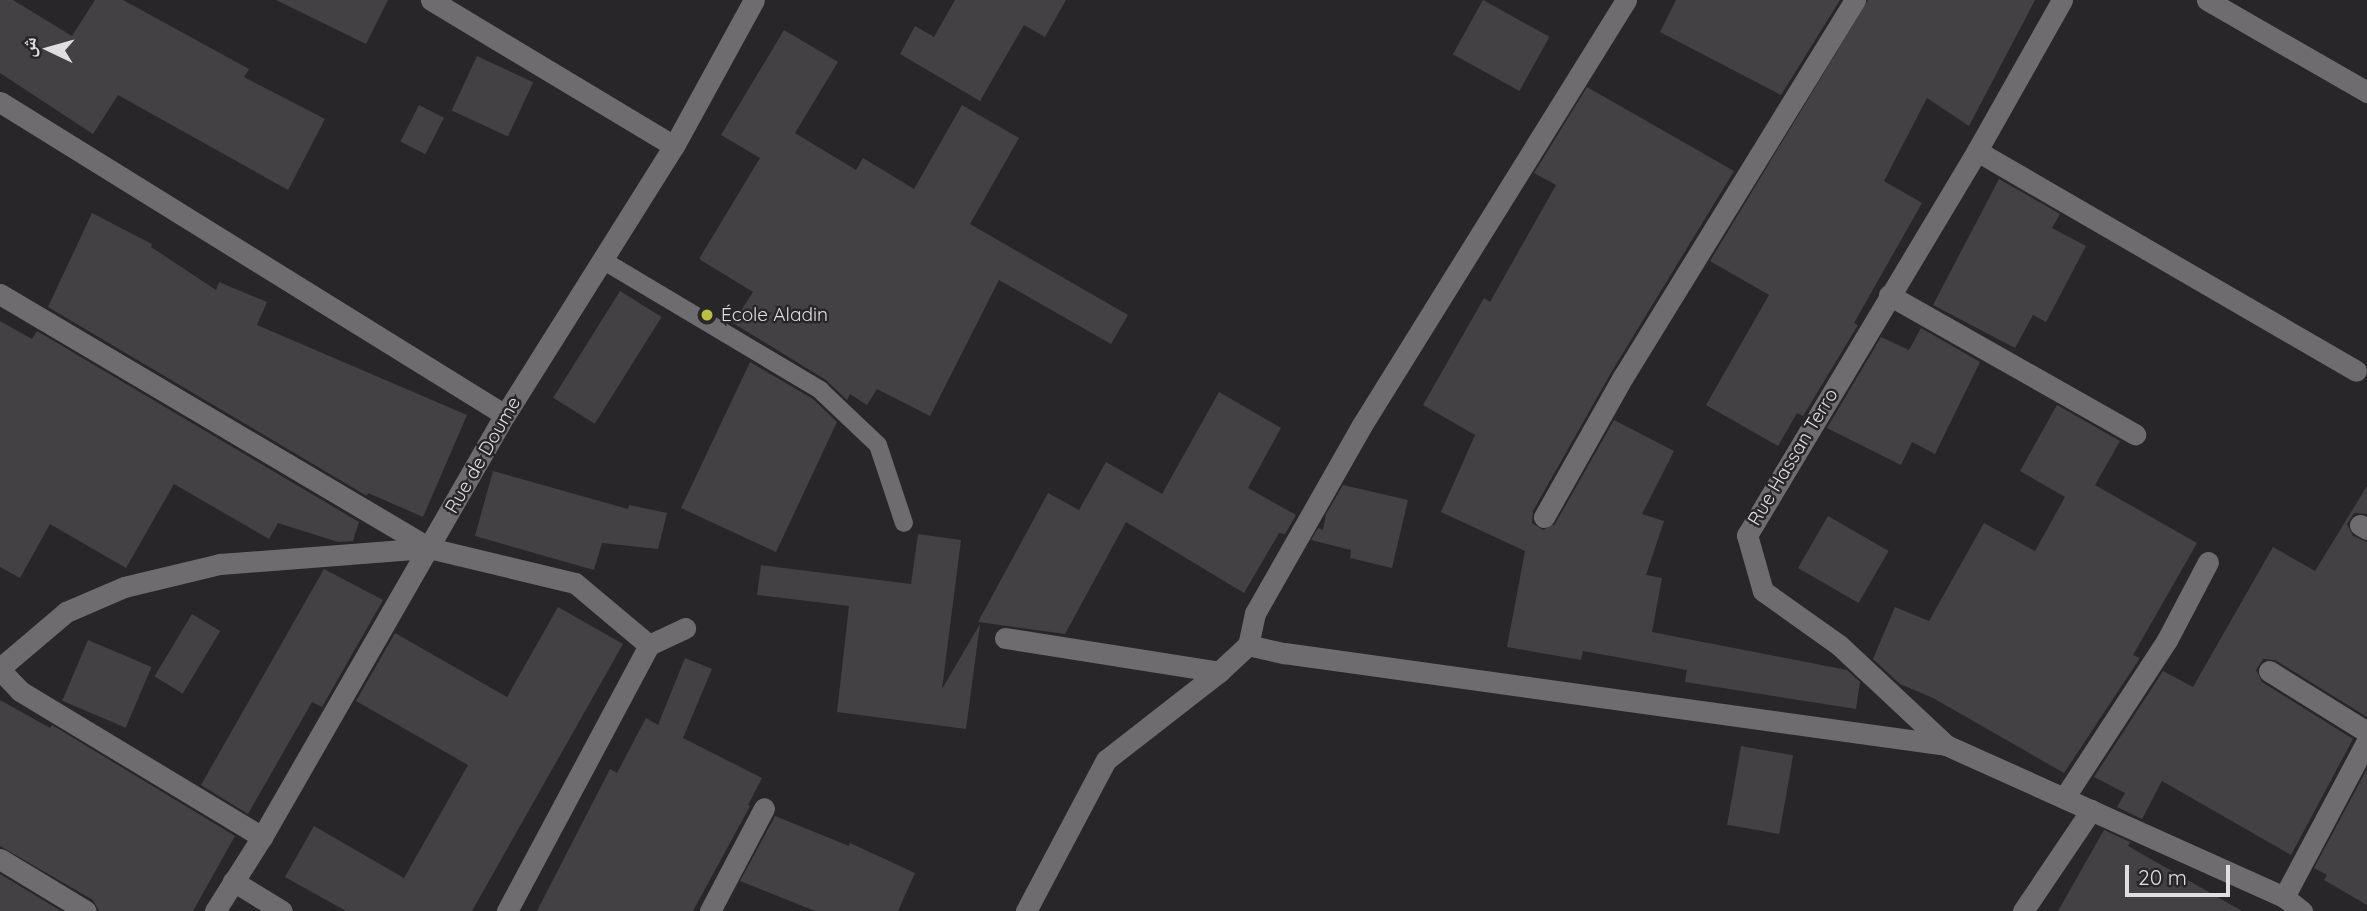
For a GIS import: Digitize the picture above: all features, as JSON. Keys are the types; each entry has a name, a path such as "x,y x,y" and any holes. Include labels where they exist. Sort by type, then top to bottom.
{"street":[{"path":"431,0 674,146"},
{"name":"Rue de Doume","path":"215,911 262,837 505,415 674,146 754,0"},
{"path":"1026,911 1106,760 1219,672 1248,645 1255,613 1362,425 1626,0"},
{"path":"1544,517 1623,377 1855,0"},
{"name":"Rue Hassan Terro","path":"2062,0 1977,151 1747,535 1762,592 1839,645 1946,745 2284,897 2302,911"},
{"path":"2207,0 2367,92"},
{"path":"0,102 505,415"},
{"path":"1977,151 2356,371"},
{"path":"0,294 429,548 575,583 649,645"},
{"path":"1889,295 2135,435"},
{"path":"262,837 20,691 0,669 66,612 124,587 220,564 429,548"},
{"path":"2064,799 2166,640 2208,562"},
{"path":"508,911 649,645 685,628"},
{"path":"1005,638 1219,672"},
{"path":"1248,645 1284,653 1946,745"},
{"path":"2269,671 2367,732"},
{"path":"2284,897 2367,741"},
{"path":"710,911 764,808"},
{"path":"2023,911 2091,810"},
{"path":"0,859 86,911"},
{"path":"233,881 282,911"}],"lane":[{"path":"604,261 820,390 878,445 904,523"}],"building":[{"path":"0,0 13,0 72,36 95,0 123,0 249,69 244,77 325,119 288,190 118,95 93,134 0,73"},
{"path":"276,0 388,0 366,44"},
{"path":"955,0 1066,0 1045,37 1024,25 980,101 900,54 915,26 934,37"},
{"path":"1483,0 1549,37 1519,91 1453,54"},
{"path":"1676,0 1840,0 1781,95 1660,32"},
{"path":"1868,0 2035,0 1969,126 1927,98 1884,181 1922,203 1854,323 1858,325 1803,416 1797,413 1778,446 1706,405 1769,295 1710,261"},
{"path":"784,30 838,62 795,133 856,170 863,158 914,189 962,105 1019,138 970,224 1128,315 1111,344 999,280 930,416 877,389 867,405 850,394 847,400 826,380 733,323 753,292 699,259 760,158 721,135"},
{"path":"477,56 533,82 508,137 452,110"},
{"path":"1587,87 1734,171 1612,371 1533,511 1532,523 1543,530 1555,524 1614,420 1674,451 1642,514 1664,521 1646,575 1662,578 1652,632 1847,670 1860,682 1856,709 1685,682 1687,670 1583,651 1581,660 1507,647 1525,551 1441,512 1475,435 1423,405 1484,298 1490,302 1556,185 1534,173"},
{"path":"419,105 444,118 425,154 400,142"},
{"path":"1999,179 2060,214 2052,228 2086,246 2046,322 2033,315 2015,348 1933,305"},
{"path":"92,213 152,244 151,247 216,290 219,282 267,302 257,325 467,415 423,517 368,493 367,496 48,307"},
{"path":"620,291 662,317 595,424 553,398"},
{"path":"0,321 32,339 37,331 359,522 353,541 338,542 278,523 269,539 174,484 126,568 50,524 20,578 0,567"},
{"path":"1921,328 1980,362 1935,454 1912,442 1901,465 1827,428 1881,337 1909,350"},
{"path":"750,362 813,399 837,422 776,552 681,508"},
{"path":"1219,392 1281,428 1248,488 1296,515 1285,534 1279,533 1244,593 1126,522 1065,634 978,622 1048,493 1079,510 1106,462 1162,494"},
{"path":"2057,405 2120,441 2095,485 2197,543 2133,655 2140,658 2064,773 1933,698 1900,684 1873,659 1895,607 1929,621 1984,523 2035,551 2065,497 2020,471"},
{"path":"493,471 628,509 629,505 667,513 658,549 602,543 594,570 475,536"},
{"path":"1343,485 1408,500 1392,568 1350,558 1351,550 1311,540 1318,528 1323,530 1326,514"},
{"path":"2367,486 2367,514 2354,513 2347,524 2353,536 2367,542 2367,717 2275,660 2263,659 2256,670 2262,682 2353,739 2291,855 2162,781 2142,819 2117,807 2125,793 2094,777 2163,671 2193,687 2273,547 2315,571"},
{"path":"1828,516 1889,551 1859,603 1798,568"},
{"path":"918,534 961,540 942,689 980,624 966,729 837,712 849,606 757,595 761,565 911,584"},
{"path":"324,569 383,600 322,707 312,702 248,814 201,785"},
{"path":"558,607 623,644 472,911 346,911 285,877 314,826 404,878 468,765 356,701 395,633 507,697"},
{"path":"192,614 220,631 183,694 154,677"},
{"path":"88,640 152,667 126,728 62,701"},
{"path":"685,658 712,669 683,738 762,778 748,805 750,806 693,911 537,911 610,769 617,773 646,718 658,725"},
{"path":"0,700 50,728 52,725 235,836 193,911 99,911 93,900 0,846"},
{"path":"1741,746 1793,755 1779,834 1727,825"},
{"path":"2367,769 2367,905 2324,880 2327,875 2314,868"},
{"path":"775,816 849,846 850,843 915,873 898,911 815,911 740,881"},
{"path":"2104,830 2130,842 2128,846 2242,911 2058,911"},
{"path":"0,874 61,911 0,911"}],"place":[{"name":"École Aladin","path":"707,315"}]}
